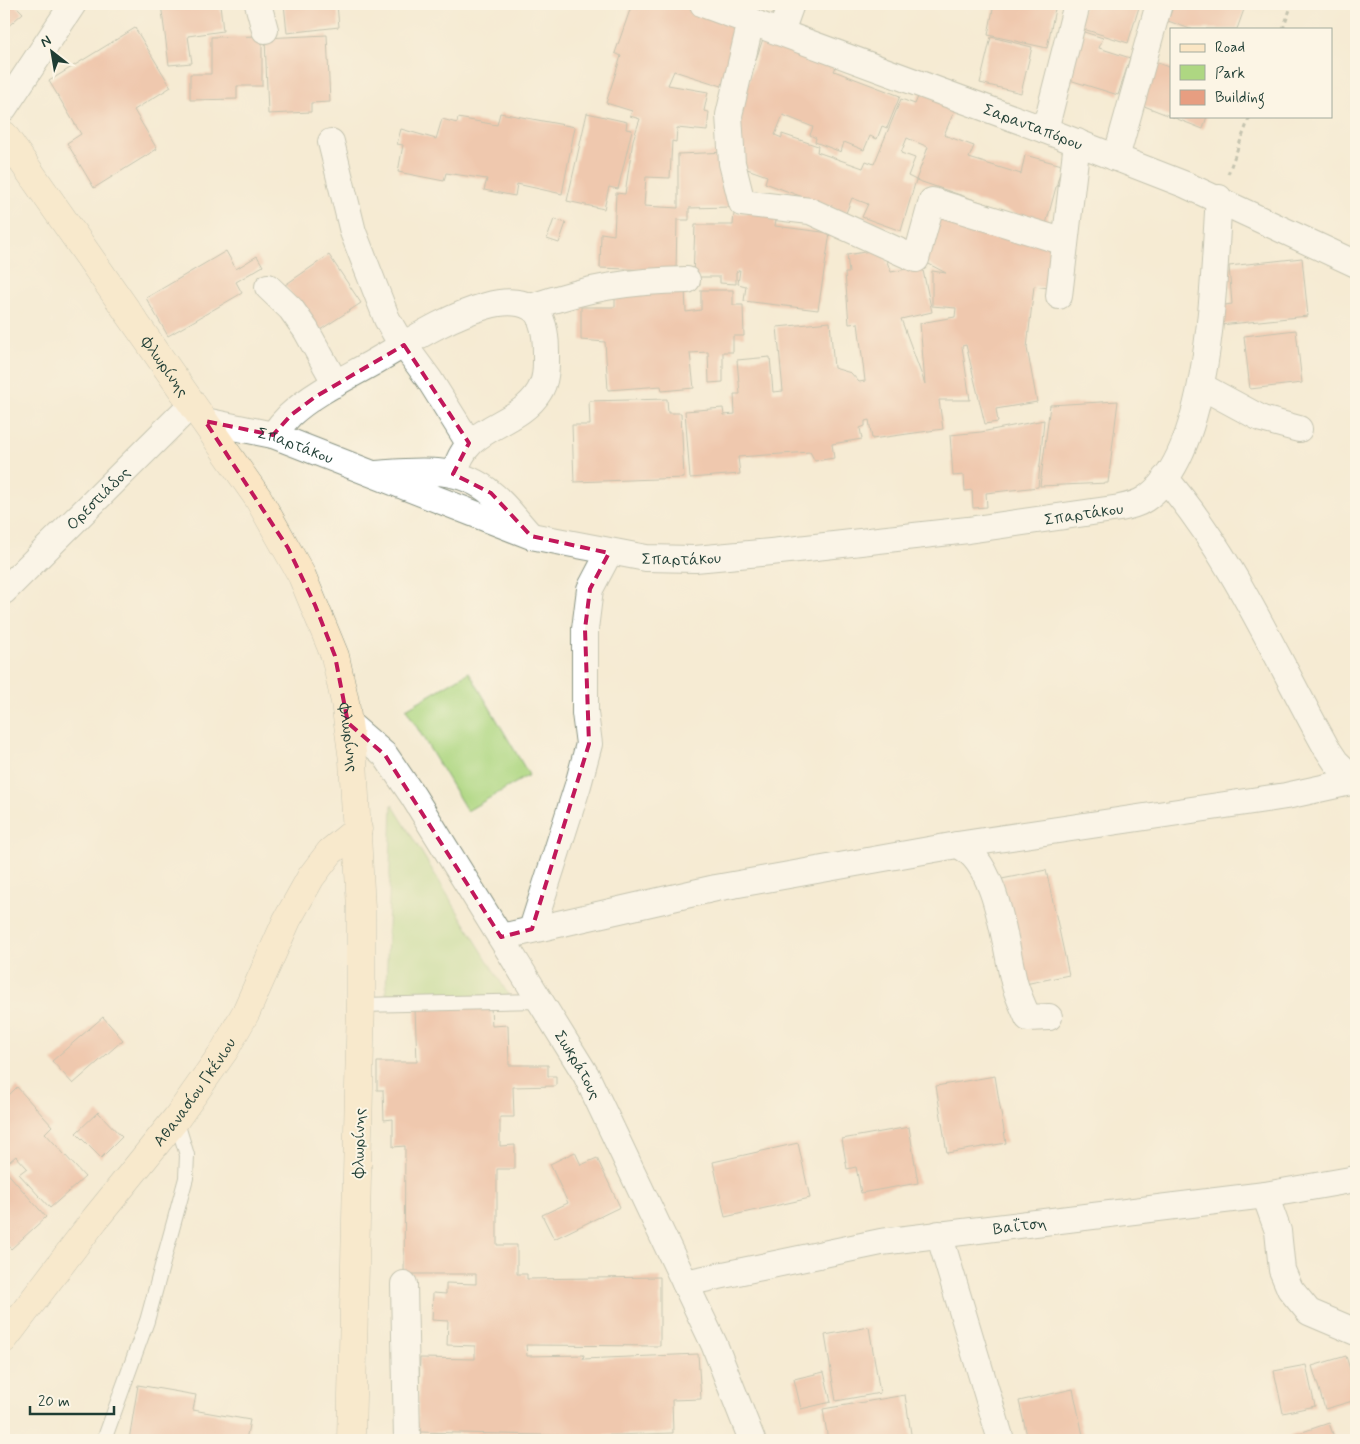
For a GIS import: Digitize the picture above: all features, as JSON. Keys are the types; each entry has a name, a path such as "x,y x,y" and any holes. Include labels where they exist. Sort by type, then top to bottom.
{"main road":[{"name":"Φλωρίνης","path":"4,135 263,505 302,576 335,656 348,723 358,829 361,1005 351,1440"},
{"name":"Αθανασίου Γκένιου","path":"4,1339 95,1218 176,1119 229,1043 246,1012 288,920 319,863 337,845 358,829"}],"street":[{"path":"4,108 73,4"},
{"path":"258,4 265,30"},
{"name":"Σαρανταπόρου","path":"703,4 1077,142 1219,198 1356,264"},
{"path":"781,32 791,4"},
{"path":"1045,130 1077,4"},
{"path":"1116,158 1159,4"},
{"path":"751,21 729,115 732,163 742,203 810,211 916,259 932,201 1064,242"},
{"path":"331,142 348,213 364,261 391,326 429,379 469,444"},
{"path":"1059,296 1077,142"},
{"name":"Σπαρτάκου","path":"199,412 273,436 531,536 609,553 646,558 696,559 1094,514 1137,503 1146,498 1165,478 1177,458 1190,429 1201,386 1209,324 1219,198"},
{"path":"531,307 575,292 639,281 687,280"},
{"path":"268,287 291,309 306,330 336,384"},
{"path":"273,436 291,415 336,384 449,321 486,306 516,302 531,307 540,317 546,342 545,377 540,392 517,412 469,444 461,454 455,474"},
{"path":"1201,386 1262,419 1300,429"},
{"name":"Ορεστιάδος","path":"4,591 199,412"},
{"path":"369,474 429,471 455,474 491,493 531,536"},
{"path":"1165,478 1184,500 1212,541 1326,747 1336,762 1356,781"},
{"path":"532,929 578,785 588,744 585,713 584,629 590,589 609,553"},
{"name":"Σωκράτους","path":"348,723 384,755 413,796 586,1075 685,1283 733,1390 752,1440"},
{"path":"501,937 733,884 957,845 1286,796 1356,781"},
{"path":"957,845 965,848 978,861 998,904 1014,984 1028,1018 1049,1018"},
{"name":"Βαΐτση","path":"685,1283 881,1242 1264,1195 1356,1179"},
{"path":"1264,1195 1278,1231 1282,1270 1290,1289 1309,1312 1356,1332"},
{"path":"939,1234 1001,1440"},
{"path":"404,1284 407,1440"}],"lane":[{"path":"361,1005 541,1001"},
{"path":"104,1440 147,1321 186,1178 187,1155 176,1119"}],"path":[{"path":"1282,28 1292,4"},
{"path":"1219,198 1249,118"}],"highlighted area":[{"path":"404,345 469,443 453,474 491,493 531,536 609,553 590,589 585,629 589,744 532,929 501,937 385,755 348,723 335,656 315,605 288,548 205,421 273,435 291,415 315,397"}],"green space":[{"path":"469,672 529,775 467,811 406,709"},
{"path":"392,804 511,999 386,994"}],"building":[{"path":"4,4 14,4 23,13 4,30"},
{"path":"161,4 220,4 223,31 188,36 192,63 169,65"},
{"path":"284,4 337,4 339,27 287,33"},
{"path":"632,4 689,4 746,21 725,87 674,71 668,85 708,92 704,111 709,112 707,131 677,128 676,142 672,141 670,178 646,177 644,206 678,208 678,154 729,152 730,207 689,208 689,220 677,220 676,271 600,268 601,233 614,235 616,193 625,194 633,140 640,119 630,116 632,111 606,103 621,56 615,53"},
{"path":"994,4 1056,4 1047,48 988,35"},
{"path":"1085,4 1140,4 1128,43 1077,27"},
{"path":"1174,4 1246,4 1237,28 1187,28 1168,21"},
{"path":"135,28 171,87 134,110 157,149 94,188 67,143 81,134 49,81"},
{"path":"1078,30 1103,38 1099,48 1130,58 1118,95 1063,78"},
{"path":"327,35 330,102 311,103 311,112 268,114 265,38"},
{"path":"262,36 262,86 237,86 237,99 190,100 190,74 211,74 211,37"},
{"path":"991,37 1032,47 1021,93 980,83"},
{"path":"763,39 836,67 834,71 900,96 887,128 882,126 877,139 870,136 864,150 844,142 841,152 815,142 816,138 810,135 813,127 783,115 775,135 782,138 782,134 818,146 817,152 863,168 866,161 874,164 901,99 915,104 920,92 956,107 944,135 974,146 969,158 1021,174 1025,155 1062,165 1046,224 916,180 901,231 862,217 868,204 852,198 846,213 765,183 767,176 733,164 740,106","holes":["907,138 928,147 916,180 908,176 915,158 901,153"]},
{"path":"1150,60 1170,68 1170,116 1134,102"},
{"path":"500,113 575,127 562,194 517,184 515,196 484,190 487,179 446,173 444,181 398,172 403,145 397,144 401,129 436,139 442,119 457,123 458,118 497,125"},
{"path":"587,113 627,122 626,129 632,130 618,189 609,187 604,209 567,201"},
{"path":"1175,118 1206,118 1203,129"},
{"path":"734,213 777,213 775,226 830,233 818,310 744,301 746,286 738,284 740,270 736,272 736,284 720,283 720,277 693,277 695,225 733,225"},
{"path":"937,214 1055,242 1048,288 1034,286 1027,348 1037,402 996,409 998,422 985,424 966,345 962,346 970,400 939,400 943,429 872,439 869,420 865,421 865,426 860,428 862,439 832,444 834,458 815,461 810,452 738,457 740,474 690,478 685,411 723,408 724,415 735,414 734,394 740,394 737,360 770,357 773,392 783,391 777,327 830,322 834,368 851,373 859,382 865,381 858,323 849,324 845,273 849,273 847,255 882,249 891,272 922,266 932,312 901,319 925,384 920,323 955,317 956,308 932,306 932,271 946,273 925,262"},
{"path":"554,219 566,223 559,243 547,239"},
{"path":"226,251 236,269 257,256 263,266 236,282 242,293 168,336 146,298"},
{"path":"329,255 361,303 317,332 285,285"},
{"path":"1302,258 1308,316 1220,325 1218,306 1232,304 1229,266"},
{"path":"685,288 686,312 701,310 701,290 733,290 733,305 743,305 744,336 733,336 733,352 723,352 723,382 709,383 708,352 690,353 694,388 662,391 661,386 608,390 605,342 581,340 581,307 615,307 615,292"},
{"path":"1296,330 1302,383 1250,389 1244,336"},
{"path":"667,399 668,413 681,413 684,478 574,482 572,425 590,425 589,401"},
{"path":"1118,401 1108,483 1040,486 1050,405"},
{"path":"1044,420 1038,487 986,493 987,507 973,508 972,490 965,491 964,475 953,476 950,435 981,432"},
{"path":"1046,870 1069,975 1025,984 1002,879"},
{"path":"491,1007 492,1026 508,1025 509,1065 548,1065 548,1076 556,1076 556,1086 513,1087 514,1117 500,1117 500,1146 515,1145 515,1169 497,1169 497,1245 517,1245 517,1274 527,1274 527,1279 660,1277 660,1346 526,1345 527,1356 584,1355 583,1359 698,1354 701,1399 672,1400 673,1433 586,1436 417,1432 420,1358 475,1359 475,1346 447,1345 448,1321 432,1320 433,1293 446,1294 446,1283 476,1284 476,1274 404,1274 405,1146 393,1147 393,1119 384,1120 383,1090 377,1090 377,1062 417,1062 415,1009"},
{"path":"103,1017 123,1040 73,1084 52,1061"},
{"path":"995,1076 1006,1143 947,1153 936,1086"},
{"path":"17,1087 52,1126 45,1133 85,1177 50,1208 19,1174 27,1168 16,1156 4,1166 4,1100"},
{"path":"98,1112 122,1137 101,1158 76,1133"},
{"path":"909,1127 918,1183 861,1193 856,1167 847,1169 842,1139"},
{"path":"798,1143 810,1198 725,1217 713,1162"},
{"path":"575,1152 581,1165 597,1158 620,1207 554,1239 542,1215 568,1203 550,1164"},
{"path":"4,1169 46,1217 11,1249 4,1241"},
{"path":"869,1327 880,1393 836,1401 825,1335"},
{"path":"1346,1356 1356,1389 1356,1400 1325,1409 1312,1366"},
{"path":"1306,1365 1315,1406 1283,1413 1274,1371"},
{"path":"824,1372 831,1402 801,1409 794,1379"},
{"path":"138,1385 196,1395 193,1410 250,1420 246,1440 129,1440"},
{"path":"1073,1389 1084,1440 1028,1440 1019,1401"},
{"path":"905,1395 912,1440 828,1440 823,1409"},
{"path":"1329,1423 1335,1440 1279,1440"}]}
